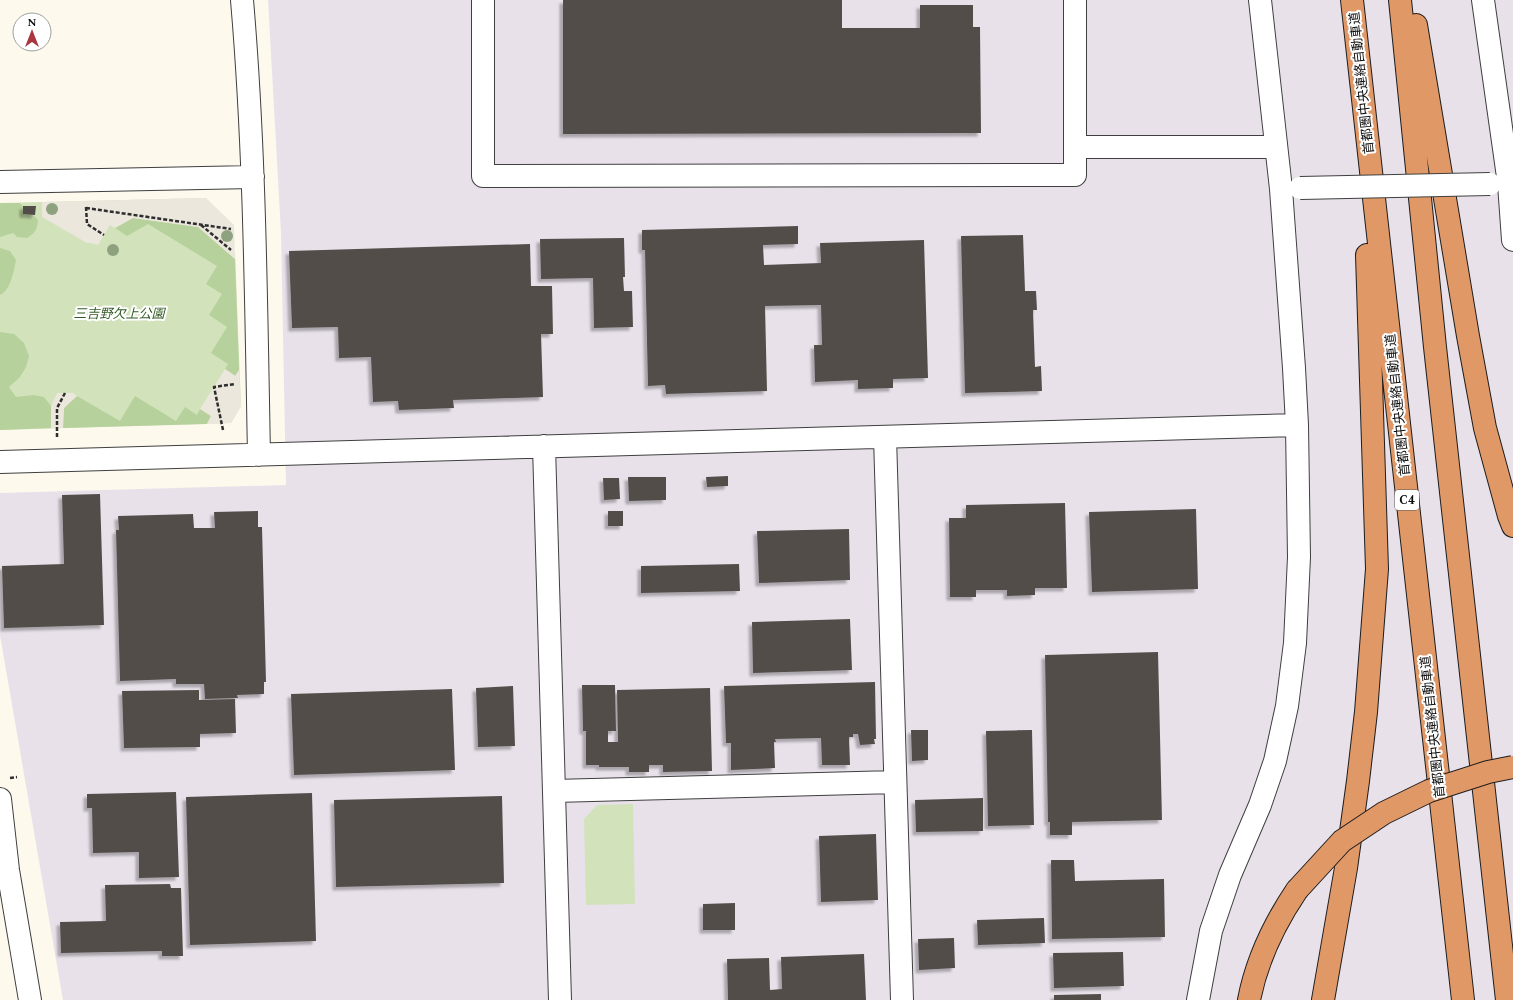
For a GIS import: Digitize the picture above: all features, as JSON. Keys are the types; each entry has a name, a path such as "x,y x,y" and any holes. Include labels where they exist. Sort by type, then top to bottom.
{"highway":[{"name":"首都圏中央連絡自動車道","path":"1352,0 1462,1000"},
{"path":"1400,0 1435,347 1508,1000"},
{"path":"1412,0 1468,336 1484,420 1494,463 1513,526"},
{"path":"1323,1000 1346,868 1358,781 1366,712 1377,569 1362,92"},
{"path":"1249,1000 1252,982 1269,937 1279,917 1298,890 1342,842 1384,813 1429,791 1488,772 1513,767"}],"street":[{"path":"242,0 248,66 253,177 260,455"},
{"path":"483,0 483,176 1075,175 1075,0"},
{"path":"1198,1000 1212,931 1230,875 1262,797 1274,761 1287,706 1295,643 1299,556 1297,425 1288,279 1290,189 1276,147 1260,0"},
{"path":"1482,0 1504,184 1513,240"},
{"path":"1075,147 1276,147"},
{"path":"0,182 253,177"},
{"path":"1290,189 1504,184"},
{"path":"0,462 1297,425"},
{"path":"885,437 902,1000"},
{"path":"544,446 560,1000"},
{"path":"554,791 896,782"},
{"path":"0,806 8,870 30,1000"}],"path":[{"path":"104,235 87,224 86,206 234,229"},
{"path":"201,224 235,253"},
{"path":"223,430 214,387 240,384"},
{"path":"57,460 57,408 65,393"},
{"path":"11,778 17,777"}],"shaded area":[{"path":"268,0 1513,0 1513,1000 63,1000 0,635 0,493 286,485 281,233"},
{"path":"206,198 234,225 235,259 198,227 133,218 115,228 110,225 98,245 87,243 42,217 42,202"},
{"path":"225,369 235,376 239,370 241,406 231,423 207,424 211,416 200,409"},
{"path":"57,393 73,393 77,396 64,408 63,428 51,428 51,406"}],"green space":[{"name":"三吉野欠上公園","path":"206,198 235,253 241,406 231,423 0,430 0,203"},
{"path":"0,203 20,203 38,220 34,233 27,238 17,237 13,233 0,237"},
{"path":"133,218 198,227 235,259 239,370 236,376 225,369 228,364 211,353 227,327 209,315 222,294 206,284 217,266 148,224 127,236 115,228"},
{"path":"0,248 10,251 16,260 13,274 7,289 0,295"},
{"path":"0,332 14,334 24,343 29,356 26,367 20,377 9,387 16,397 33,395 44,397 51,406 51,428 0,430"},
{"path":"77,396 120,421 135,396 176,421 185,407 197,415 200,409 211,416 207,424 63,428 64,408"},
{"path":"633,804 635,904 586,905 584,819 597,805"}],"building":[{"path":"563,0 842,0 842,28 920,28 920,5 973,5 973,27 980,27 981,133 563,134"},
{"path":"23,206 36,206 35,215 23,214"},
{"path":"798,226 798,244 763,245 764,265 821,263 820,243 924,240 928,378 893,379 893,388 858,389 858,380 815,382 814,345 822,345 821,305 765,306 767,391 666,394 665,385 648,386 645,250 642,250 642,230"},
{"path":"1023,235 1025,291 1036,291 1037,310 1033,310 1035,367 1041,366 1042,391 965,393 961,236"},
{"path":"624,238 624,291 632,291 633,327 594,328 593,278 541,279 540,239"},
{"path":"530,244 531,286 552,286 553,334 541,334 543,397 453,400 454,408 399,410 398,401 373,402 371,357 339,358 338,327 292,328 289,251"},
{"path":"728,476 728,486 707,487 706,477"},
{"path":"628,477 666,477 666,500 629,501"},
{"path":"603,478 619,478 620,499 604,500"},
{"path":"100,494 104,625 4,628 2,566 64,564 62,495"},
{"path":"1065,503 1067,588 1035,588 1035,595 1007,596 1007,590 976,590 976,597 950,597 949,518 966,518 966,505"},
{"path":"1196,509 1198,589 1092,592 1089,512"},
{"path":"258,511 258,527 262,527 266,682 264,682 264,694 237,695 238,698 205,699 204,684 176,684 176,679 120,681 116,530 119,530 118,516 193,514 194,528 215,528 214,512"},
{"path":"608,511 623,511 623,526 608,526"},
{"path":"849,529 850,580 759,583 757,531"},
{"path":"739,564 740,591 641,593 641,566"},
{"path":"850,619 852,670 753,673 752,622"},
{"path":"1158,652 1162,820 1072,822 1072,835 1050,835 1050,822 1048,822 1045,655"},
{"path":"875,682 875,744 860,745 858,734 853,734 853,737 849,737 850,765 822,765 821,738 775,739 775,768 731,770 731,743 726,743 724,686"},
{"path":"582,685 615,685 616,731 608,731 608,742 618,742 617,690 710,688 712,771 663,772 663,765 649,765 649,772 629,772 629,767 599,767 599,765 586,765 586,731 583,731"},
{"path":"513,686 515,746 478,747 476,688"},
{"path":"452,689 455,770 294,775 291,694"},
{"path":"199,690 199,700 235,699 236,733 200,734 200,747 124,748 122,691"},
{"path":"911,730 928,730 928,760 912,761"},
{"path":"1032,730 1034,825 988,826 986,731"},
{"path":"176,792 179,877 139,878 139,852 93,853 92,808 87,808 87,794"},
{"path":"312,793 316,941 190,945 186,797"},
{"path":"502,796 504,883 336,887 334,800"},
{"path":"983,798 983,831 916,832 915,800"},
{"path":"876,834 878,900 821,902 819,836"},
{"path":"1051,860 1074,860 1075,881 1164,879 1165,937 1052,939"},
{"path":"170,884 171,888 181,888 183,956 162,956 162,951 61,953 60,922 106,921 105,885"},
{"path":"735,903 735,930 703,930 703,904"},
{"path":"1044,918 1045,943 978,945 977,920"},
{"path":"954,938 955,968 919,970 918,939"},
{"path":"1123,952 1124,986 1054,988 1053,953"},
{"path":"864,954 866,1000 728,1000 727,959 769,958 770,990 782,989 781,957"},
{"path":"1101,994 1101,1000 1054,1000 1054,995"}]}
